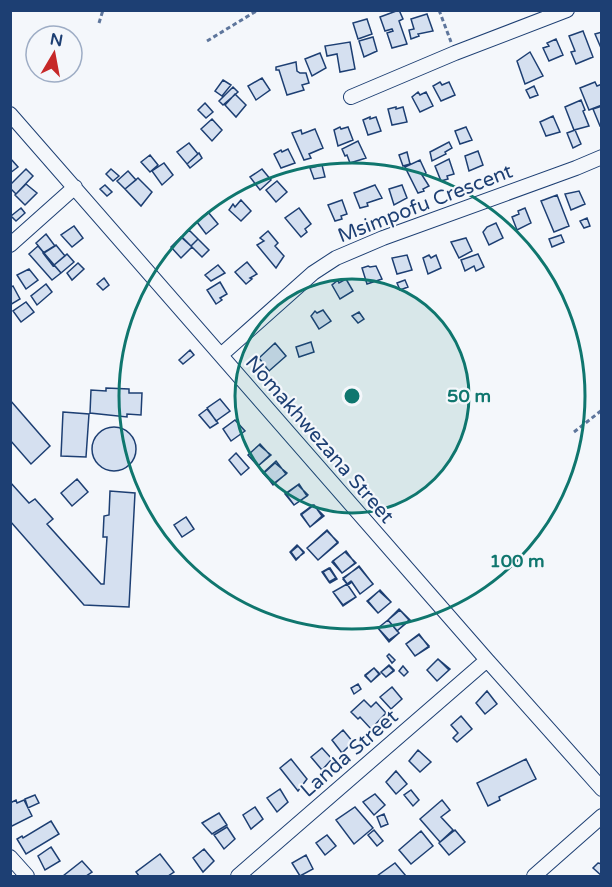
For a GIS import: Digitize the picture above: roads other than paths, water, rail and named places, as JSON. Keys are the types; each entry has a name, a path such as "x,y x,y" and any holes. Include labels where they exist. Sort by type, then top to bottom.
{"street":[{"path":"351,98 455,53 567,10"},
{"name":"Nomakhwezana Street","path":"10,114 602,789"},
{"name":"Msimpofu Crescent","path":"220,355 314,273 336,258 382,238 602,157"},
{"path":"10,245 75,187"},
{"name":"Landa Street","path":"238,876 487,660"},
{"path":"534,876 602,816"},
{"path":"10,857 27,876"}]}
